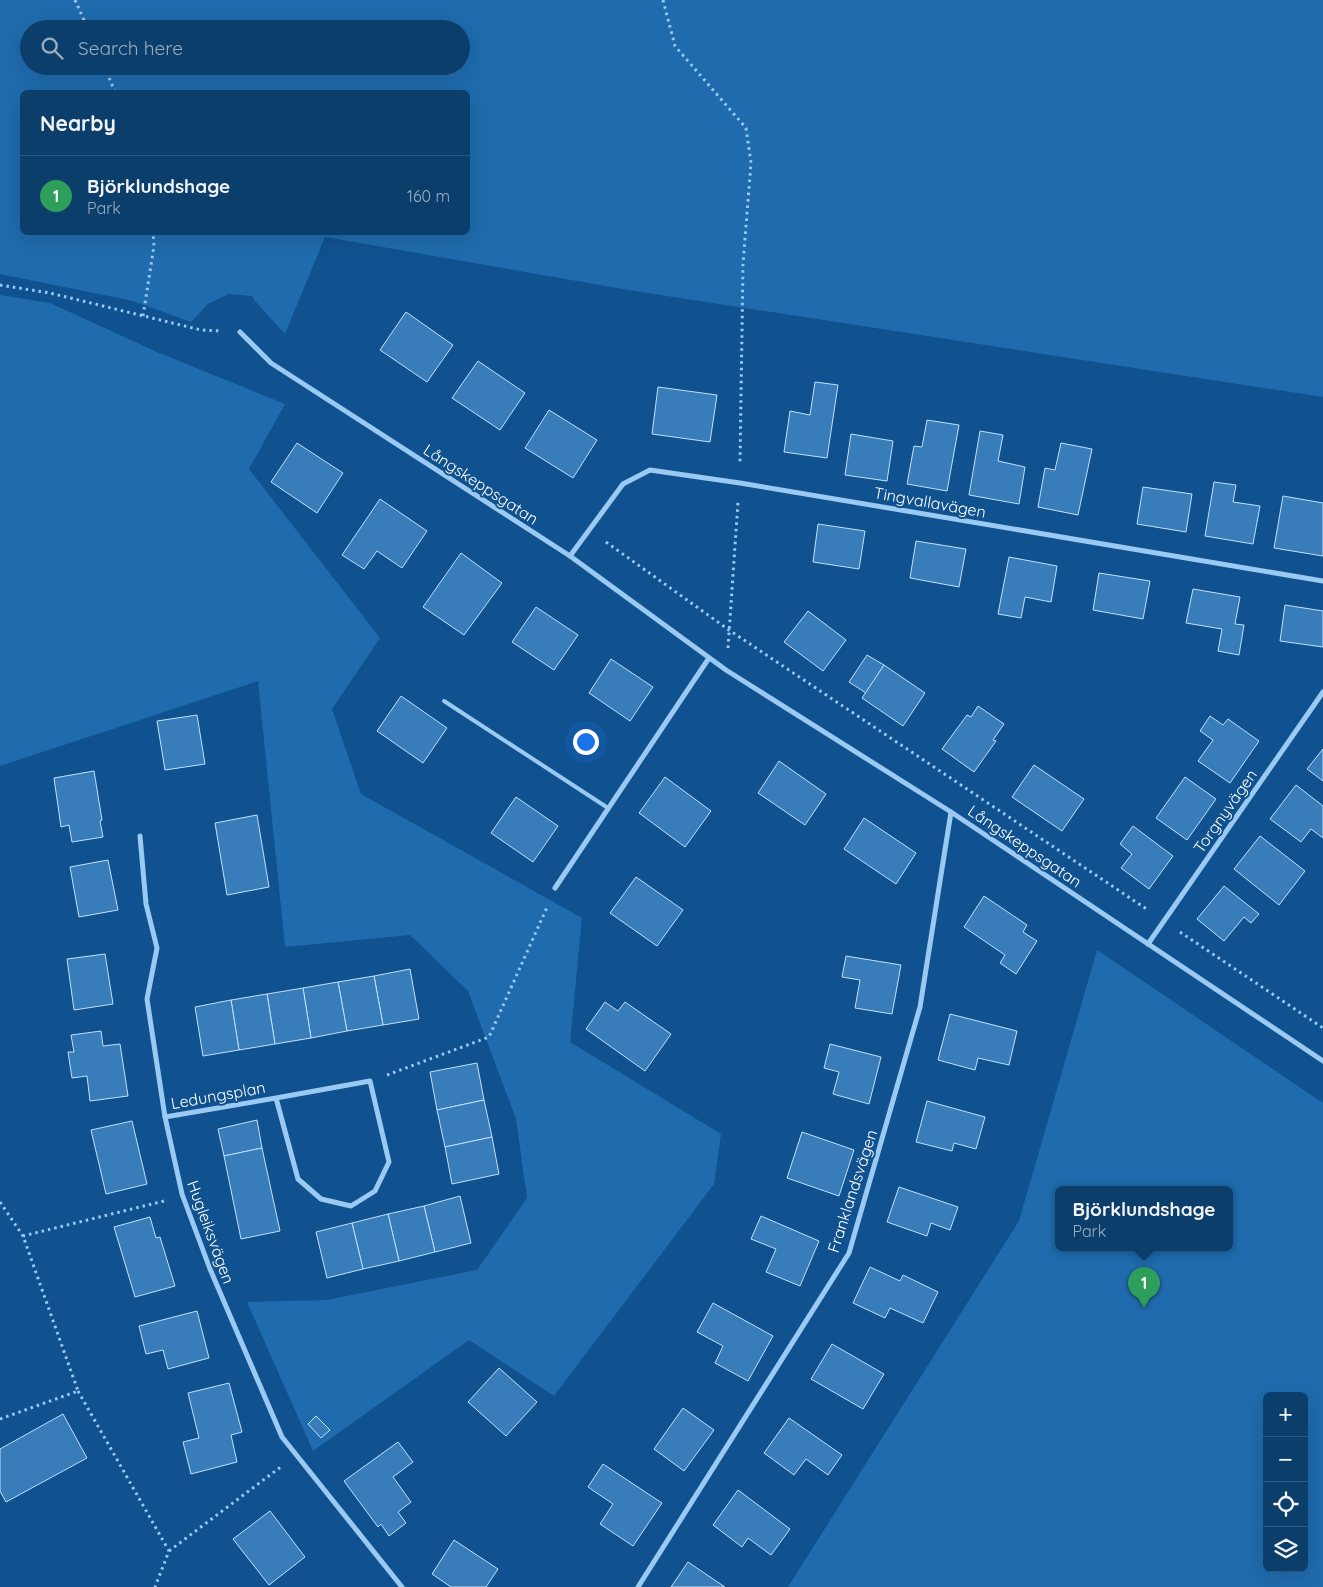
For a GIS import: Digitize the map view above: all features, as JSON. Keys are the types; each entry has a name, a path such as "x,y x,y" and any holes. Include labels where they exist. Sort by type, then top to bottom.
{"street":[{"name":"Långskeppsgatan","path":"240,332 270,363 570,556 726,670 951,812 1323,1061"},
{"name":"Tingvallavägen","path":"570,556 623,484 650,470 740,483 1323,581"},
{"path":"556,888 709,658"},
{"name":"Torgnyvägen","path":"1148,944 1323,692"},
{"name":"Franklandsvägen","path":"638,1587 848,1253 920,1007 951,812"},
{"name":"Hugleiksvägen","path":"140,836 146,904 157,948 147,999 165,1117 182,1194 210,1269 282,1437 402,1587"},
{"name":"Ledungsplan","path":"165,1117 370,1081 389,1162 375,1191 351,1206 321,1199 298,1179 276,1098"}],"lane":[{"path":"444,701 608,808"}],"path":[{"path":"75,0 84,20"},
{"path":"663,0 675,46 746,128 751,163 743,264 740,483 726,670"},
{"path":"108,75 114,90"},
{"path":"143,316 154,246 153,235"},
{"path":"0,285 50,293 201,330 240,332"},
{"path":"590,530 729,630 1323,1028"},
{"path":"370,1081 489,1037 556,888"},
{"path":"23,1236 158,1203 182,1194"},
{"path":"0,1202 23,1236 78,1391 169,1551"},
{"path":"0,1419 78,1391"},
{"path":"155,1587 169,1551 296,1455"}],"shaded area":[{"path":"0,0 1323,0 1323,397 635,291 325,237 285,334 252,296 229,294 208,304 191,322 133,301 0,274"},
{"path":"0,295 50,303 157,352 285,404 249,469 380,638 332,709 361,794 582,918 570,1042 721,1134 714,1184 554,1396 469,1340 313,1451 247,1302 327,1300 477,1270 527,1198 516,1119 468,991 410,935 285,947 258,681 0,766"},
{"path":"1097,950 1323,1103 1323,1587 788,1587 1019,1221"}],"building":[{"path":"406,312 453,345 427,382 380,350"},
{"path":"478,361 525,393 500,430 452,398"},
{"path":"815,382 838,385 827,458 784,452 790,411 810,415"},
{"path":"658,387 717,395 710,442 652,434"},
{"path":"549,410 597,440 573,478 525,448"},
{"path":"927,420 959,425 947,491 907,484 914,446 922,447"},
{"path":"980,431 1003,435 998,461 1025,467 1019,504 969,495"},
{"path":"851,434 893,441 887,481 845,475"},
{"path":"297,443 343,473 317,513 271,482"},
{"path":"1061,443 1092,449 1078,515 1038,507 1045,468 1055,470"},
{"path":"1214,482 1236,485 1233,502 1260,506 1253,544 1205,536"},
{"path":"1143,487 1192,494 1186,532 1137,524"},
{"path":"1283,496 1323,503 1323,556 1274,548"},
{"path":"380,499 427,531 402,568 377,551 364,569 342,555"},
{"path":"818,524 865,531 859,569 813,562"},
{"path":"916,541 966,549 959,587 910,578"},
{"path":"461,553 502,583 464,635 423,607"},
{"path":"1009,557 1057,566 1051,602 1025,597 1021,618 998,614"},
{"path":"1099,573 1150,581 1143,619 1093,610"},
{"path":"1193,589 1240,597 1235,624 1244,625 1239,655 1218,651 1222,629 1186,623"},
{"path":"1285,605 1323,611 1323,647 1280,641"},
{"path":"536,607 578,635 554,670 512,642"},
{"path":"808,611 846,640 823,671 784,642"},
{"path":"867,655 884,665 866,693 849,682"},
{"path":"611,659 653,687 630,721 589,693"},
{"path":"884,665 925,693 903,726 862,698"},
{"path":"401,696 447,728 423,763 377,731"},
{"path":"978,706 1004,724 993,740 996,741 974,772 942,749 967,715 971,717"},
{"path":"197,715 205,764 165,770 157,721"},
{"path":"1210,716 1223,725 1228,719 1259,741 1230,783 1198,761 1213,740 1200,731"},
{"path":"1323,749 1323,781 1307,769"},
{"path":"779,761 826,794 805,825 758,793"},
{"path":"1034,765 1084,799 1062,831 1012,797"},
{"path":"94,771 103,837 72,842 69,825 61,827 54,778"},
{"path":"665,777 711,811 685,847 639,813"},
{"path":"1185,777 1216,799 1187,840 1156,818"},
{"path":"1296,785 1323,806 1323,838 1311,829 1301,842 1270,819"},
{"path":"516,797 558,826 533,862 491,833"},
{"path":"257,815 269,887 227,895 215,823"},
{"path":"864,818 916,853 896,884 844,849"},
{"path":"1133,826 1173,856 1149,889 1121,868 1132,854 1120,844"},
{"path":"1260,836 1305,871 1279,905 1234,869"},
{"path":"108,860 118,910 79,917 70,867"},
{"path":"636,877 683,910 657,946 610,913"},
{"path":"1224,886 1259,914 1251,923 1244,917 1224,941 1197,919"},
{"path":"984,896 1027,925 1023,932 1037,941 1016,974 1000,963 1005,955 964,927"},
{"path":"105,954 113,1004 74,1010 67,959"},
{"path":"846,956 901,965 892,1014 855,1008 860,980 842,977"},
{"path":"410,969 419,1019 383,1025 374,976"},
{"path":"374,976 383,1025 347,1031 338,982"},
{"path":"338,982 347,1031 311,1038 303,988"},
{"path":"303,988 311,1038 275,1044 267,994"},
{"path":"267,994 275,1044 239,1050 231,1000"},
{"path":"231,1000 239,1050 203,1056 195,1007"},
{"path":"605,1002 618,1011 625,1002 671,1034 645,1071 586,1029"},
{"path":"950,1014 1017,1031 1009,1065 978,1058 975,1070 938,1060"},
{"path":"101,1031 103,1046 120,1044 128,1096 90,1101 87,1076 72,1078 68,1052 74,1052 71,1035"},
{"path":"830,1044 881,1057 869,1104 833,1094 839,1072 824,1068"},
{"path":"477,1063 484,1100 437,1110 430,1072"},
{"path":"484,1100 492,1137 445,1147 437,1110"},
{"path":"927,1101 985,1117 976,1149 954,1143 952,1151 916,1142"},
{"path":"257,1120 262,1148 224,1156 218,1129"},
{"path":"132,1121 147,1184 106,1194 91,1130"},
{"path":"802,1132 854,1150 839,1196 787,1178"},
{"path":"492,1137 499,1174 452,1184 445,1147"},
{"path":"262,1148 280,1231 241,1239 224,1156"},
{"path":"899,1187 958,1207 950,1230 931,1223 927,1236 887,1222"},
{"path":"460,1196 471,1243 435,1252 424,1206"},
{"path":"424,1206 435,1252 399,1261 388,1214"},
{"path":"388,1214 399,1261 363,1269 352,1223"},
{"path":"761,1216 819,1241 800,1286 766,1272 776,1249 751,1239"},
{"path":"150,1217 156,1238 160,1237 175,1286 135,1297 114,1227"},
{"path":"352,1223 363,1269 327,1278 316,1232"},
{"path":"870,1267 900,1281 903,1275 938,1292 923,1323 890,1308 885,1318 853,1303"},
{"path":"713,1303 773,1336 748,1381 715,1363 723,1346 697,1332"},
{"path":"197,1311 209,1358 168,1369 163,1350 146,1354 139,1326"},
{"path":"832,1344 884,1374 863,1409 811,1379"},
{"path":"499,1368 537,1402 506,1436 468,1402"},
{"path":"229,1383 242,1432 231,1435 237,1462 191,1474 183,1442 199,1438 188,1393"},
{"path":"683,1408 714,1430 684,1471 654,1449"},
{"path":"63,1414 87,1458 6,1502 0,1491 0,1449"},
{"path":"316,1416 330,1430 321,1438 308,1424"},
{"path":"789,1418 842,1455 828,1475 806,1459 794,1475 764,1453"},
{"path":"398,1442 413,1462 393,1477 411,1502 398,1512 406,1523 389,1536 381,1524 378,1527 344,1481"},
{"path":"603,1464 662,1503 633,1546 600,1524 613,1504 588,1487"},
{"path":"738,1490 790,1529 771,1555 748,1538 742,1547 713,1525"},
{"path":"270,1511 305,1557 269,1585 233,1539"},
{"path":"454,1540 498,1569 486,1587 451,1587 432,1574"},
{"path":"688,1562 725,1587 671,1587"}],"place":[{"name":"Björklundshage","path":"1144,1308"}]}
